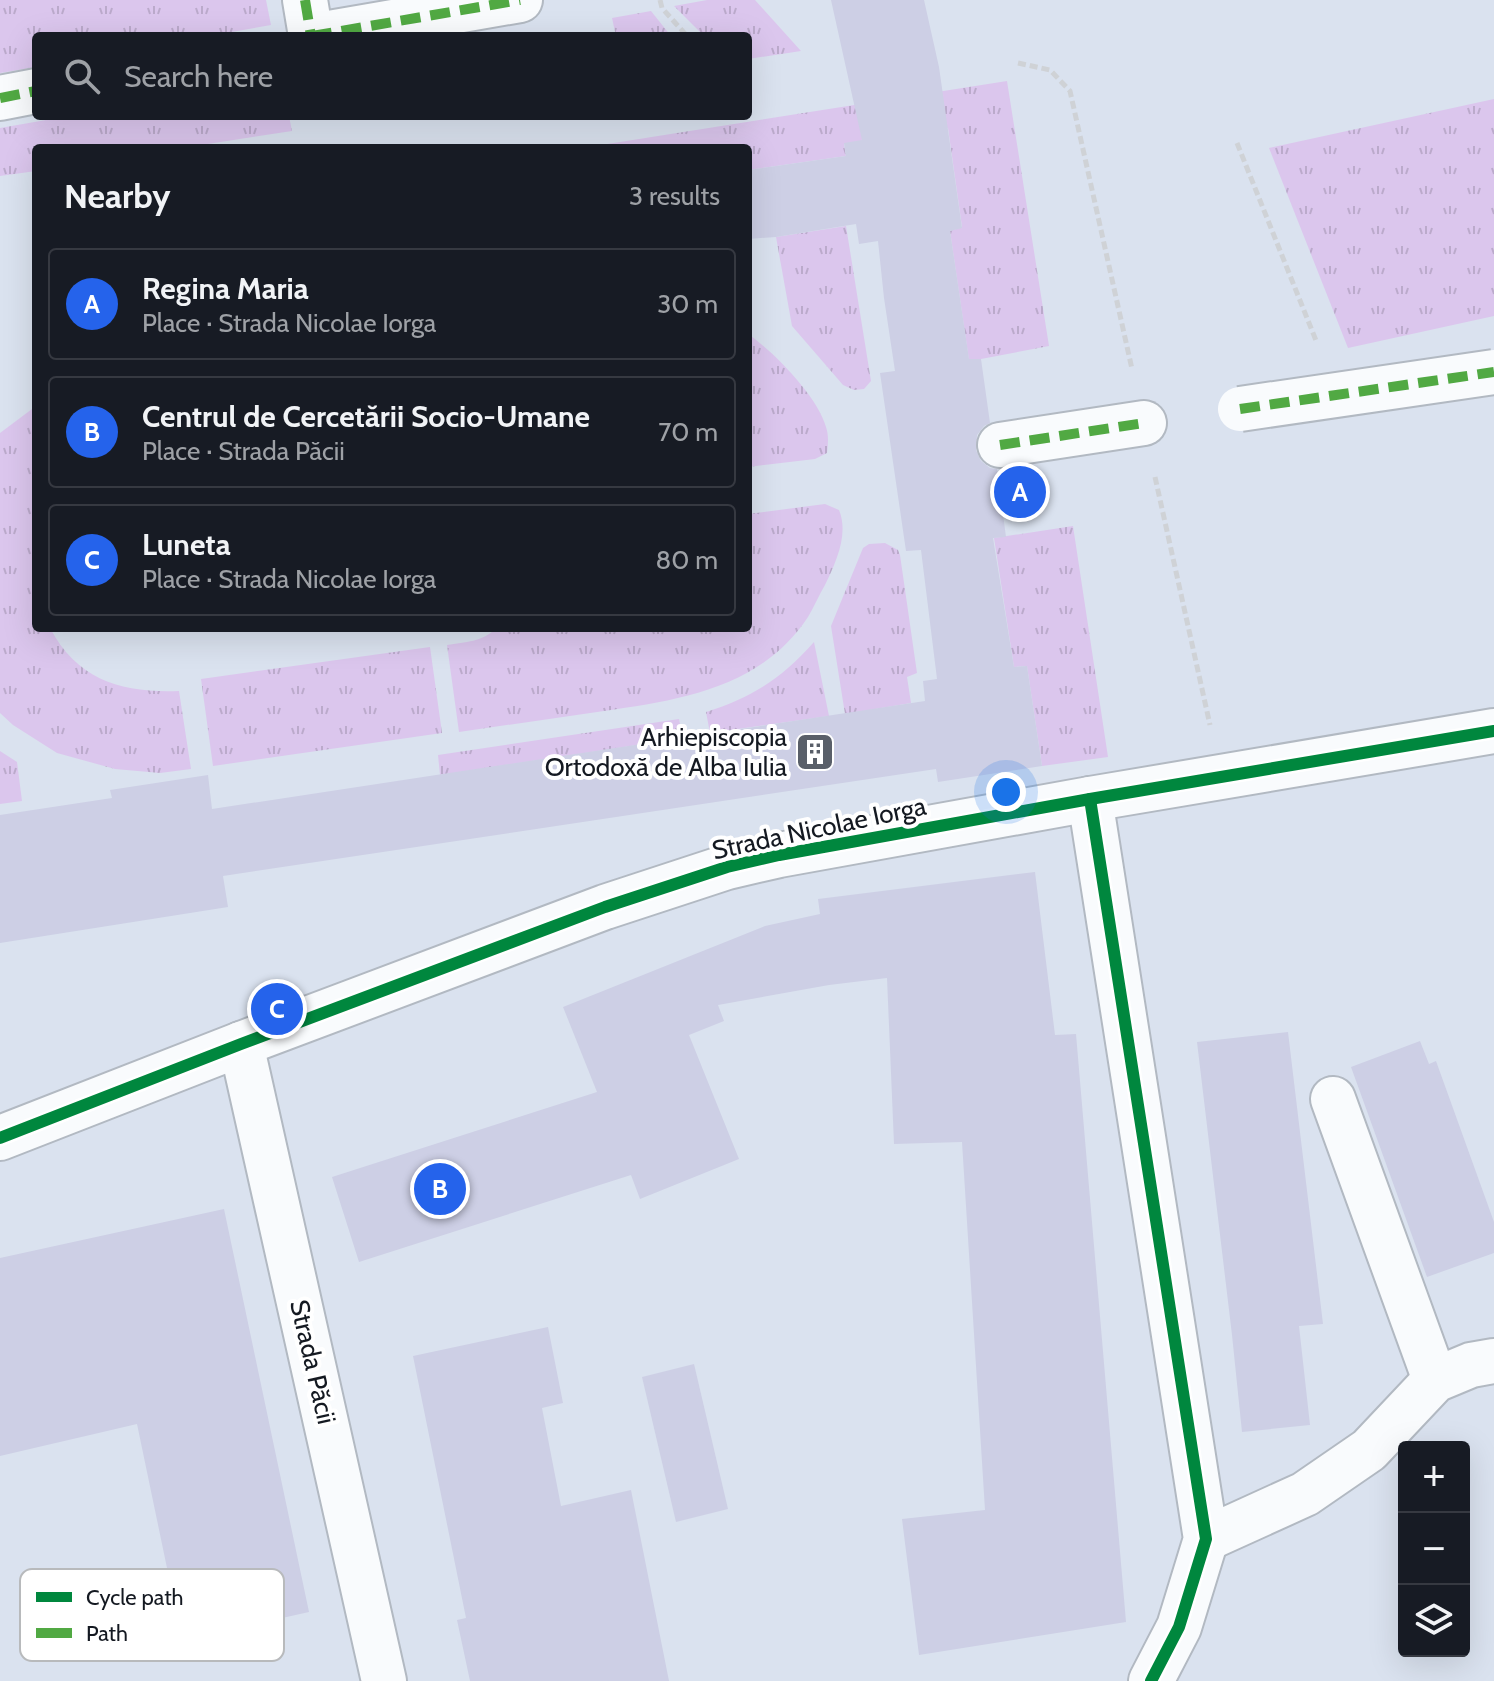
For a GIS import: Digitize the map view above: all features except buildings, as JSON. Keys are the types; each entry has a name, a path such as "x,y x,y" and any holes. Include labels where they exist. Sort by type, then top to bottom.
{"street":[{"path":"305,0 311,32"},
{"path":"335,32 520,0"},
{"path":"0,98 32,92"},
{"path":"1240,409 1494,372"},
{"path":"1000,445 1144,423"},
{"name":"Strada Nicolae Iorga","path":"0,1138 605,907 727,867 1090,799 1494,731"},
{"path":"1090,799 1206,1539 1179,1627 1151,1681"},
{"name":"Strada Păcii","path":"241,1044 384,1681"},
{"path":"1333,1099 1435,1380"},
{"path":"1206,1539 1318,1486 1369,1450 1435,1380 1471,1365 1494,1361"}],"path":[{"path":"660,0 662,8 683,32"},
{"path":"1018,63 1050,70 1070,91 1221,777"},
{"path":"1237,143 1318,345"}],"green space":[{"path":"0,0 266,0 271,25 232,32 32,32 32,68 0,73"},
{"path":"707,0 755,0 801,51 752,58 752,32 700,32 674,6"},
{"path":"651,11 668,32 615,32 612,18"},
{"path":"1007,81 1049,346 969,360 950,231 962,227 948,128 844,144 846,156 752,169 752,144 607,144"},
{"path":"1494,99 1494,316 1348,348 1269,148"},
{"path":"46,120 290,120 292,131 208,144 32,144 32,172 0,176 0,128"},
{"path":"846,226 871,381 864,389 854,390 843,385 792,326 776,237"},
{"path":"752,337 782,363 821,415 827,430 827,453 815,459 752,467"},
{"path":"32,409 32,632 52,632 74,660 104,680 139,689 179,691 191,769 160,773 115,769 57,753 0,713 0,433"},
{"path":"825,504 839,510 842,519 842,538 837,557 808,617 789,641 767,660 717,686 662,702 459,732 447,645 480,639 492,632 752,632 752,513"},
{"path":"1073,526 1108,757 1042,766 1027,666 1014,667 994,538"},
{"path":"885,543 898,550 900,555 917,673 907,677 911,703 845,714 831,626 863,548 869,544"},
{"path":"814,642 829,716 710,733 706,712 766,685"},
{"path":"430,647 442,733 213,766 201,679"},
{"path":"679,719 683,738 440,775 438,755"},
{"path":"0,751 17,762 22,801 0,804"}],"marked path":[{"path":"305,0 310,32"},
{"path":"335,32 520,0"},
{"path":"0,98 32,92"},
{"path":"1240,409 1494,372"},
{"path":"1000,445 1144,423"}],"cycle path":[{"path":"0,1138 605,907 727,867 1090,799 1494,731"},
{"path":"1090,799 1206,1539 1179,1627 1151,1681"}],"place":[{"name":"Regina Maria","path":"1020,492"},
{"name":"Arhiepiscopia Ortodoxă de Alba Iulia","path":"815,752"},
{"name":"Luneta","path":"277,1009"},
{"name":"Centrul de Cercetării Socio-Umane","path":"440,1189"}]}
